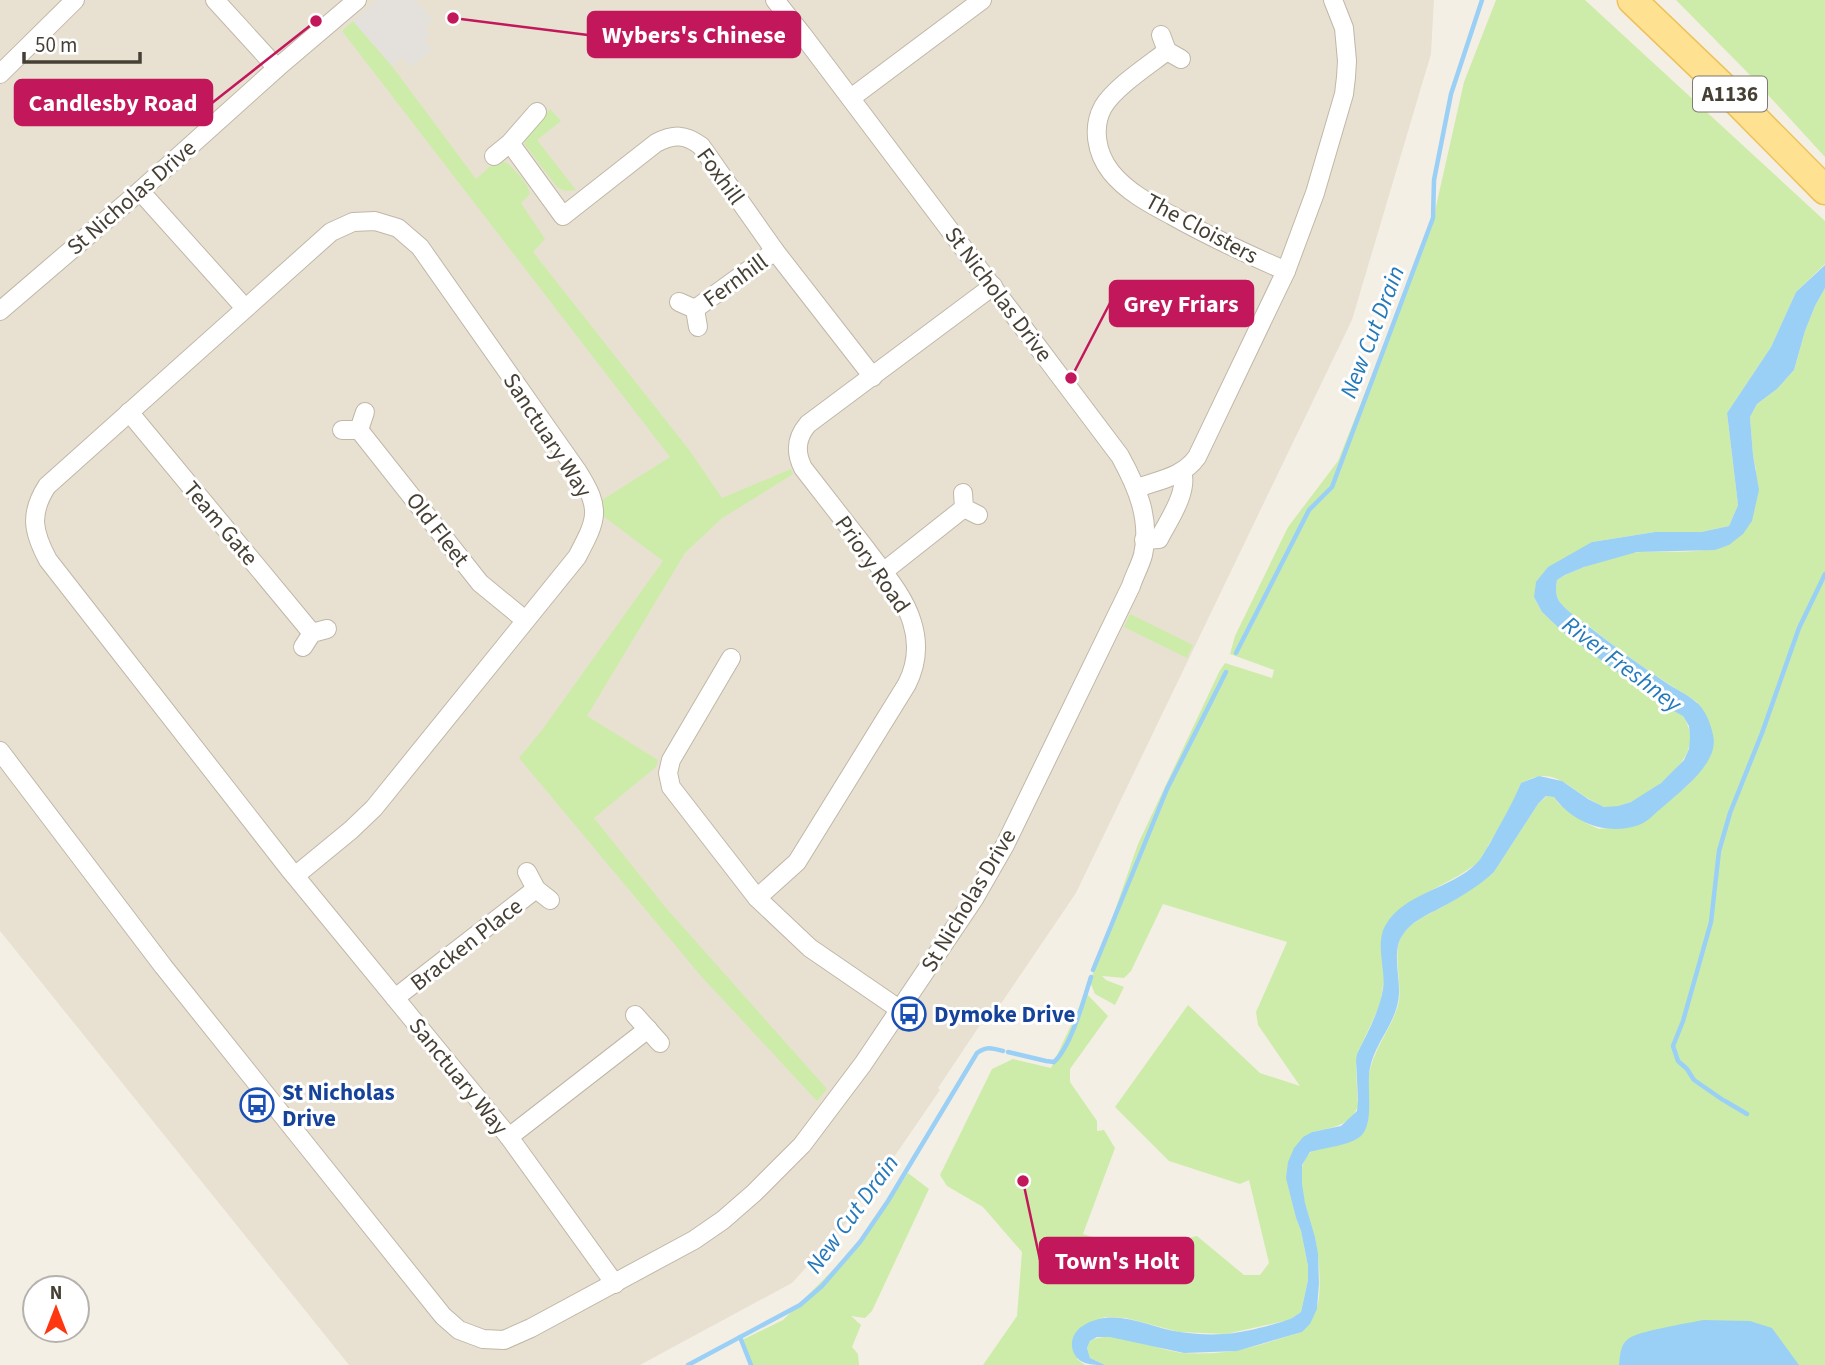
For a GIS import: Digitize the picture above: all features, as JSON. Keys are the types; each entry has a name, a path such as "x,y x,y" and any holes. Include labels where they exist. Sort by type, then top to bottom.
{"main road":[{"name":"A1136","path":"1632,0 1737,100 1825,190"}],"street":[{"path":"0,74 75,0"},
{"path":"215,0 277,68"},
{"name":"St Nicholas Drive","path":"0,311 358,0"},
{"name":"St Nicholas Drive","path":"0,751 163,966 443,1316 459,1330 484,1339 504,1340 531,1328 694,1240 723,1220 754,1193 802,1145 863,1064 974,900 1005,845 1130,586 1143,555 1144,540 1144,512 1137,488 1120,456 775,0"},
{"path":"851,98 982,0"},
{"path":"1137,488 1182,471 1197,457 1286,271 1315,193 1344,94 1346,44 1344,28 1333,0"},
{"name":"The Cloisters","path":"1170,48 1113,94 1103,108 1097,127 1097,144 1102,158 1111,172 1142,200 1212,238 1286,271"},
{"path":"494,156 510,143 537,112"},
{"name":"Foxhill","path":"510,143 563,216 656,143 667,137 691,138 701,146 775,251 873,377"},
{"path":"140,191 245,308"},
{"name":"Sanctuary Way","path":"295,876 374,808 577,557 594,518 590,492 578,472 420,247 398,229 375,221 353,222 331,232 47,486 35,512 36,535 48,559 295,876 509,1137 615,1284"},
{"name":"Fernhill","path":"691,313 775,251"},
{"name":"Priory Road","path":"757,898 797,862 914,670 916,641 911,618 883,572 803,468 797,450 798,440 808,424 993,286"},
{"name":"Team Gate","path":"130,412 314,636"},
{"name":"Old Fleet","path":"365,412 350,430 480,583 525,621"},
{"path":"1144,540 1159,539 1182,493 1185,479 1182,471"},
{"path":"883,572 968,505"},
{"path":"731,658 671,760 668,773 671,787 757,898 810,948 899,1009"},
{"name":"Bracken Place","path":"395,998 543,894 527,872"},
{"path":"635,1015 660,1043"},
{"path":"509,1137 648,1029"}],"shaded area":[{"path":"0,0 1434,0 1431,54 1352,320 1076,893 994,1014 980,1025 938,1088 940,1090 894,1157 890,1155 850,1219 792,1283 640,1365 349,1365 0,931"},
{"path":"378,0 415,0 433,20 425,27 430,33 424,39 432,49 411,67 402,57 392,66 353,21"}],"green space":[{"path":"1496,0 1585,0 1825,221 1825,264 1796,292 1771,347 1727,413 1738,505 1729,526 1701,532 1655,532 1592,542 1534,597 1542,612 1563,632 1683,716 1689,731 1689,747 1685,757 1667,778 1641,797 1616,807 1600,805 1552,777 1536,777 1521,783 1513,803 1478,863 1398,911 1381,939 1384,980 1380,1005 1357,1054 1358,1106 1351,1118 1345,1122 1312,1132 1292,1200 1308,1266 1308,1280 1301,1312 1289,1320 1226,1334 1179,1332 1126,1318 1105,1317 1082,1327 1077,1359 1085,1365 983,1365 1017,1316 1022,1252 983,1207 947,1186 940,1175 992,1069 1013,1059 1051,1068 1086,993 1108,1016 1070,1069 1070,1082 1097,1121 1097,1131 1104,1130 1115,1148 1083,1234 1131,1250 1197,1236 1244,1275 1260,1275 1269,1263 1249,1180 1240,1184 1169,1161 1115,1107 1188,1005 1260,1073 1300,1086 1258,1025 1256,1012 1287,942 1163,904 1131,971 1124,978 1102,976 1124,987 1115,1005 1095,994 1090,982 1138,844 1219,672 1225,663 1272,678 1274,670 1230,654 1235,636 1288,527 1338,461 1432,224 1464,82"},
{"path":"1676,0 1825,0 1825,157 1746,71"},
{"path":"353,21 392,66 476,179 492,164 501,161 511,167 523,181 530,194 521,203 545,239 533,252 690,451 722,498 791,469 793,474 721,519 685,553 587,716 658,760 656,767 594,818 666,908 827,1089 817,1101 701,976 519,758 663,561 603,516 602,500 670,457 342,31"},
{"path":"550,109 561,121 537,140 576,190 565,191 557,187 525,145 524,137 527,132"},
{"path":"1825,288 1825,1365 1105,1365 1090,1358 1087,1348 1090,1341 1100,1337 1124,1338 1185,1353 1205,1353 1239,1350 1302,1332 1317,1308 1320,1283 1316,1245 1303,1195 1301,1172 1309,1154 1367,1125 1371,1066 1399,1001 1397,956 1404,932 1416,921 1468,891 1494,872 1538,804 1547,796 1554,797 1559,804 1599,829 1641,824 1688,785 1706,764 1697,702 1642,666 1562,605 1556,590 1557,580 1610,558 1632,553 1696,551 1729,545 1756,470 1750,417 1757,404 1777,389 1794,370 1805,331"},
{"path":"1130,614 1193,645 1187,658 1124,627"},
{"path":"908,1173 929,1189 872,1311 865,1318 851,1316 861,1325 852,1347 858,1354 859,1365 752,1365 742,1340 783,1320 865,1238"}],"water":[{"name":"River Freshney","path":"1825,265 1825,288 1805,331 1794,370 1777,389 1757,404 1750,417 1759,490 1752,521 1743,534 1729,545 1715,550 1637,552 1584,567 1557,580 1558,598 1568,611 1692,699 1702,709 1711,726 1714,745 1705,765 1689,784 1649,819 1627,828 1592,825 1571,814 1554,797 1546,796 1494,872 1468,892 1419,919 1405,931 1397,949 1398,1004 1370,1068 1369,1113 1365,1130 1351,1142 1310,1152 1302,1165 1305,1203 1318,1253 1319,1283 1317,1309 1310,1324 1302,1332 1237,1351 1184,1353 1110,1337 1097,1337 1090,1341 1087,1348 1090,1358 1105,1365 1082,1362 1073,1351 1074,1335 1081,1327 1105,1318 1130,1319 1180,1332 1218,1334 1237,1333 1273,1324 1291,1319 1301,1312 1308,1280 1308,1266 1286,1178 1288,1162 1303,1137 1312,1132 1341,1126 1357,1111 1356,1060 1379,1006 1383,989 1381,941 1385,926 1404,905 1455,879 1477,863 1521,783 1539,776 1562,781 1604,807 1618,806 1631,802 1661,783 1684,760 1690,737 1689,726 1683,716 1661,704 1563,632 1542,612 1534,597 1536,582 1548,567 1592,542 1655,532 1701,532 1729,526 1738,505 1727,413 1771,347 1796,292"},
{"path":"1704,1320 1750,1321 1772,1328 1799,1365 1619,1365 1623,1344 1633,1336"}],"waterway":[{"name":"New Cut Drain","path":"1236,653 1309,510 1332,487 1433,218 1434,180 1451,94 1482,0"},
{"path":"1723,1100 1694,1080 1678,1061 1673,1046 1683,1021 1711,922 1719,851 1730,813 1799,628 1825,574"},
{"name":"New Cut Drain","path":"1093,970 1167,789 1226,672"},
{"name":"New Cut Drain","path":"1008,1052 1054,1062 1071,1034 1091,977"},
{"name":"New Cut Drain","path":"688,1365 800,1305 822,1286 860,1242 888,1201 977,1053 989,1048 1003,1051"},
{"path":"1725,1101 1747,1114"},
{"path":"740,1337 751,1365"}],"place":[{"name":"Wybers's Chinese","path":"453,18"},
{"name":"Candlesby Road","path":"316,21"},
{"name":"Grey Friars","path":"1071,378"},
{"name":"Dymoke Drive","path":"909,1014"},
{"name":"St Nicholas Drive","path":"257,1105"},
{"name":"Town's Holt","path":"1023,1181"}]}
